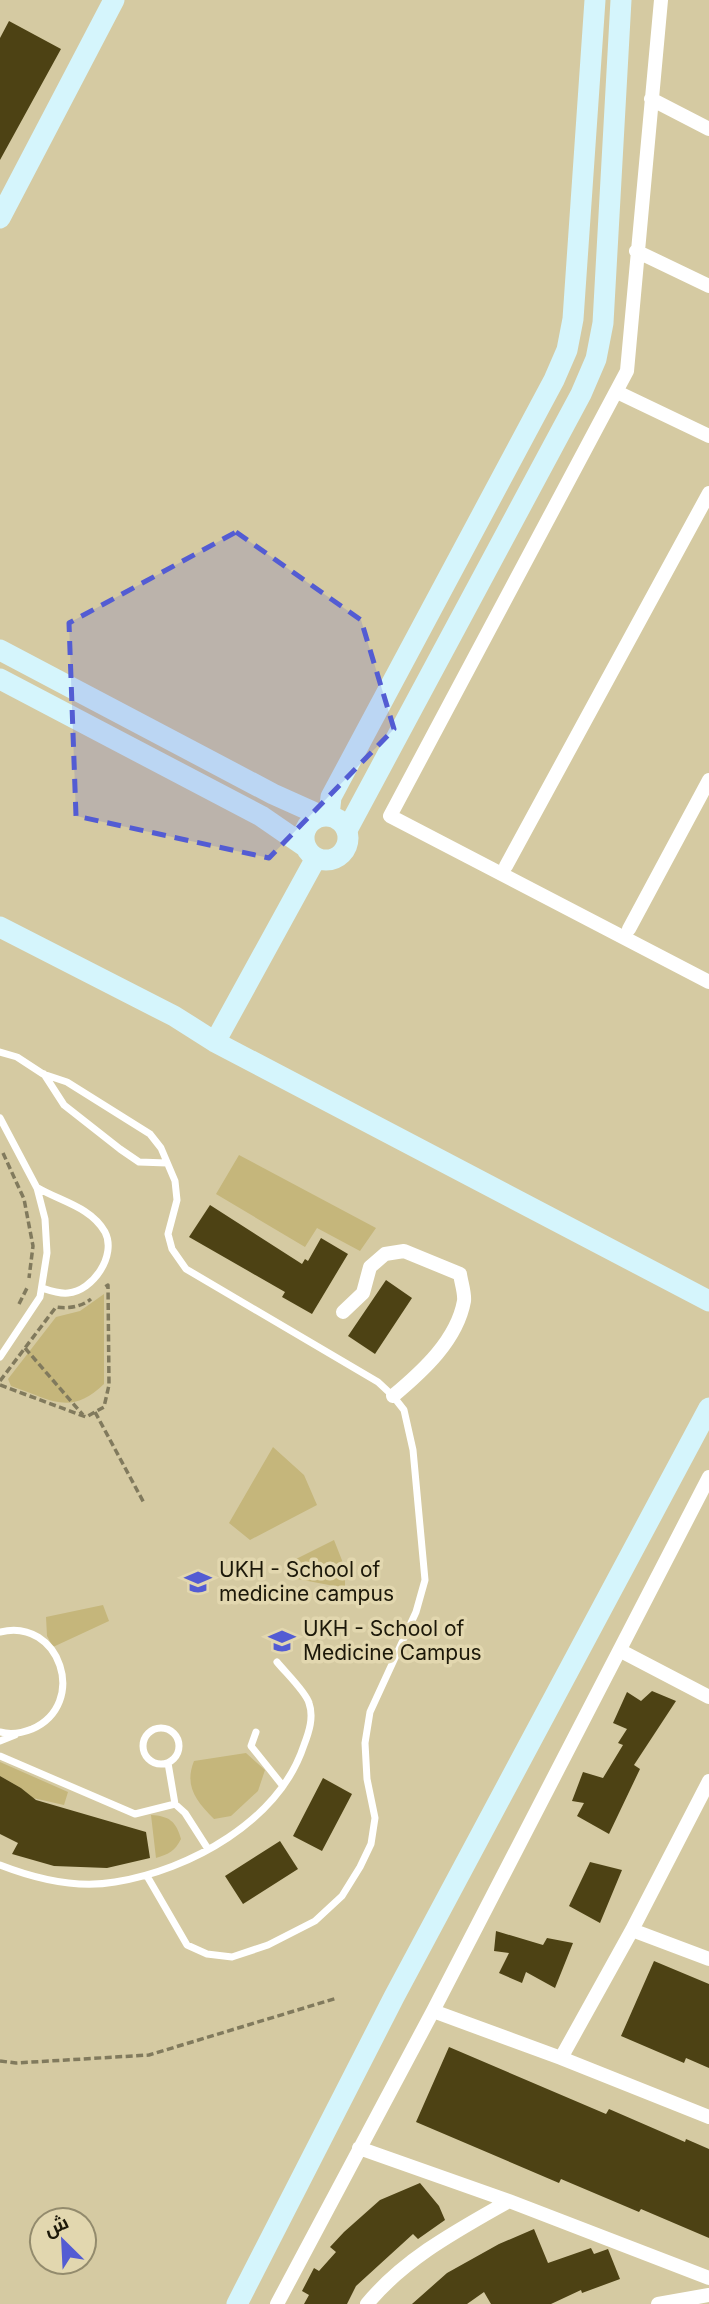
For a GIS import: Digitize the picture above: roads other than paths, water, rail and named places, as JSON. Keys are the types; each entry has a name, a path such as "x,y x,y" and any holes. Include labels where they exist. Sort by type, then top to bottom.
{"street":[{"path":"0,218 114,0"},
{"path":"326,816 331,797 554,380 566,350 574,311 595,0"},
{"path":"347,830 580,394 596,359 604,314 621,0"},
{"path":"661,0 627,371 390,817 709,982"},
{"path":"651,99 709,129"},
{"path":"636,251 709,286"},
{"path":"617,392 709,436"},
{"path":"506,866 709,493"},
{"path":"0,650 273,794 337,818 349,837 344,852 331,860 311,852 261,816 0,679"},
{"path":"629,929 709,780"},
{"path":"311,852 304,839 309,824 326,816"},
{"path":"215,1042 311,852"},
{"path":"0,927 174,1016 215,1042 709,1301"},
{"path":"343,1312 363,1293 370,1267 385,1254 404,1251 460,1274 465,1298 455,1328 423,1371 393,1396"},
{"path":"237,2304 394,1997 709,1408"},
{"path":"277,2304 433,2011 709,1477"},
{"path":"621,1651 709,1697"},
{"path":"561,2058 632,1930 709,1780"},
{"path":"632,1930 709,1959"},
{"path":"433,2011 709,2117"},
{"path":"359,2148 509,2201 709,2278"},
{"path":"367,2304 393,2277 430,2248 509,2201"},
{"path":"658,2304 709,2295"}],"lane":[{"path":"0,1052 18,1057 43,1074 66,1082 150,1134 161,1148 175,1181 177,1200 168,1234 172,1249 186,1269 378,1382 404,1410 413,1450 425,1580 416,1612 370,1712 365,1743 375,1818 371,1844 342,1896 315,1921 268,1945 232,1956 207,1954 187,1945 147,1876"},
{"path":"43,1074 64,1105 120,1149 139,1162 167,1163"},
{"path":"0,1118 37,1188 45,1219 47,1253 40,1297 0,1357"},
{"path":"37,1188 82,1209 105,1232 107,1241 107,1255 103,1267 86,1285 68,1293 42,1288"},
{"path":"0,1632 21,1631 37,1636 50,1647 60,1662 64,1680 61,1697 53,1713 40,1725 0,1741"},
{"path":"0,1865 69,1884 111,1883 147,1876 225,1839 254,1817 283,1786 297,1766 311,1725 309,1702 277,1662"},
{"path":"156,1728 169,1729 178,1737 180,1749 168,1763 156,1763 146,1757 144,1752 147,1735 156,1728"},
{"path":"0,1732 21,1732"},
{"path":"256,1732 251,1746 283,1786"},
{"path":"0,1756 135,1814 175,1804"},
{"path":"168,1763 175,1804 185,1813 208,1849"}],"place":[{"name":"UKH - School of medicine campus","path":"198,1582"},
{"name":"UKH - School of Medicine Campus","path":"282,1641"}]}
